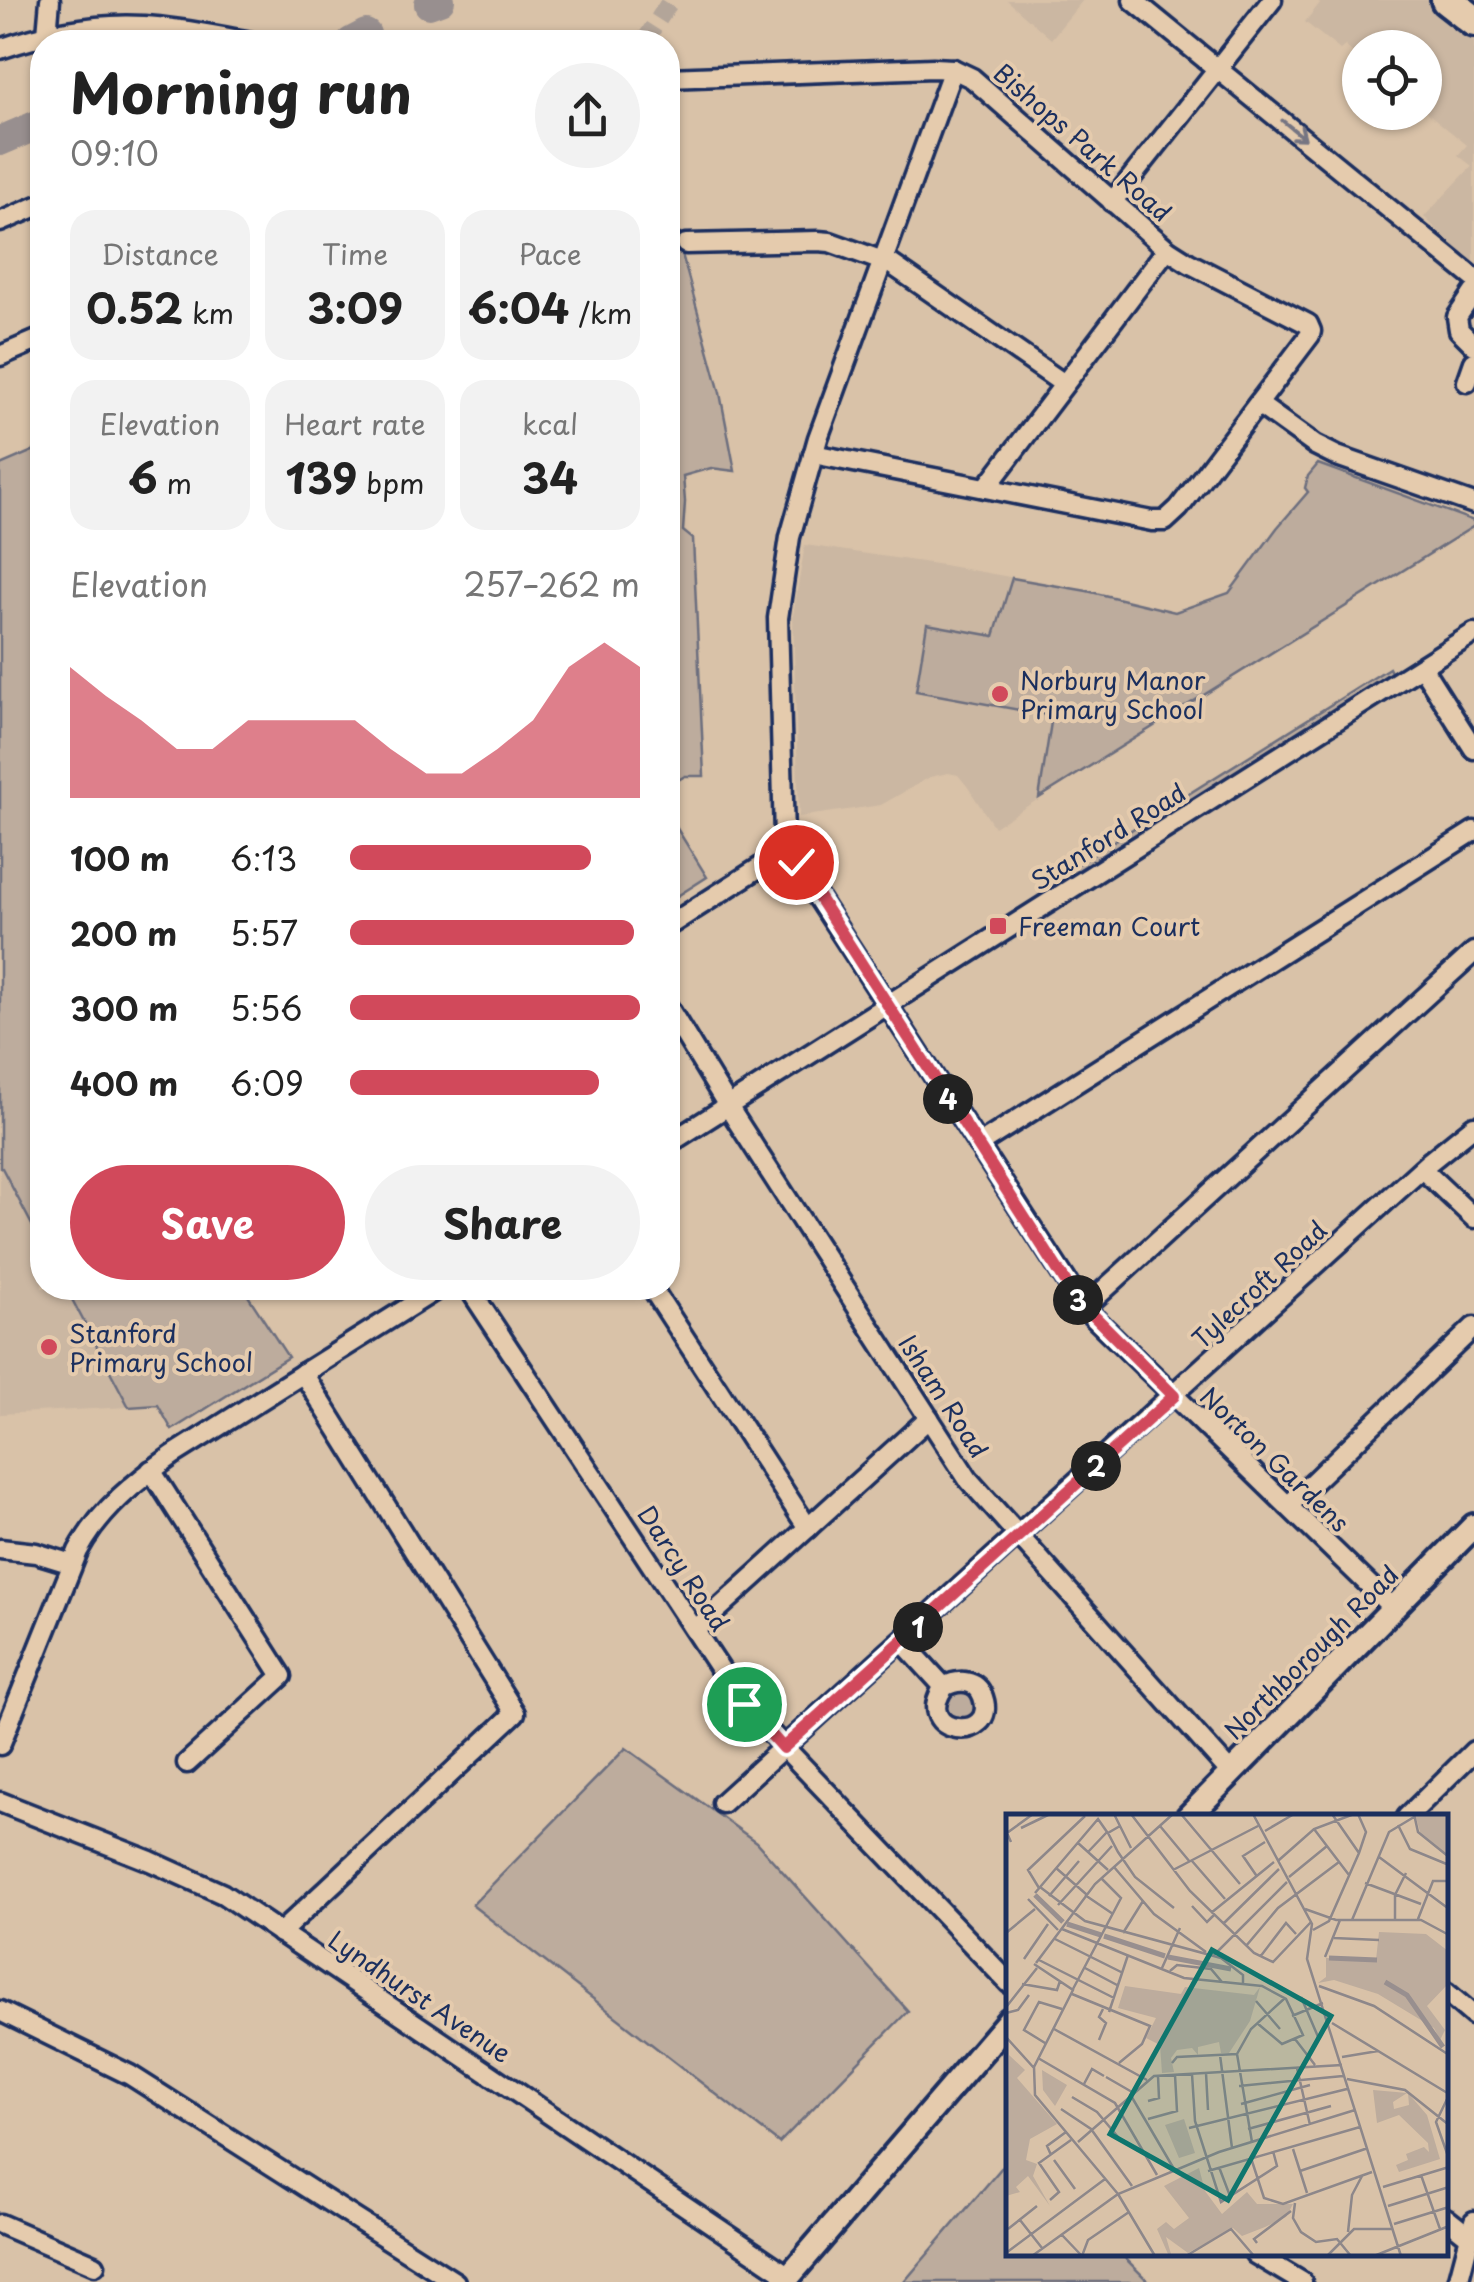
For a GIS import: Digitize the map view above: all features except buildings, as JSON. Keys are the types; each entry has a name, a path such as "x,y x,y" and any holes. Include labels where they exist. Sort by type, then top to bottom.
{"highway":[{"path":"1447,0 1474,21"}],"street":[{"path":"47,30 50,0"},
{"path":"1133,0 1474,278"},
{"path":"1112,202 1272,0"},
{"path":"84,30 131,25 175,30"},
{"path":"0,49 30,39"},
{"name":"Bishops Park Road","path":"680,78 933,68 967,74 1166,250 1308,324 1311,331 1306,340 1258,404"},
{"path":"680,918 787,850 778,604 790,537 813,454 953,69"},
{"path":"0,222 30,209"},
{"path":"686,244 818,240 883,261 1064,384"},
{"path":"986,488 1166,250"},
{"path":"1474,292 1456,317 1459,330 1474,345"},
{"path":"0,356 30,343"},
{"path":"1467,382 1474,362"},
{"path":"813,454 1166,521 1258,404 1314,446 1474,504"},
{"name":"Stanford Road","path":"680,1136 1474,633"},
{"path":"1422,667 1474,749"},
{"path":"978,1146 1474,832"},
{"name":"Norton Gardens","path":"787,850 1084,1308 1393,1608"},
{"path":"1084,1308 1474,952"},
{"name":"Isham Road","path":"680,1028 968,1479 1231,1773"},
{"name":"Tylecroft Road","path":"722,1803 1474,1126"},
{"path":"1422,1169 1474,1218"},
{"path":"0,1745 72,1564 86,1536 124,1492 151,1470 420,1300"},
{"name":"Darcy Road","path":"478,1300 736,1694 1006,1981"},
{"path":"660,1300 808,1528"},
{"path":"1288,1506 1474,1327"},
{"path":"280,1933 515,1712 303,1373"},
{"path":"695,1630 929,1418"},
{"path":"151,1470 282,1676 187,1763"},
{"name":"Northborough Road","path":"1191,1814 1474,1526"},
{"path":"0,1548 72,1564"},
{"path":"902,1641 944,1688"},
{"path":"1409,1814 1472,1758"},
{"name":"Lyndhurst Avenue","path":"0,1802 210,1886 787,2279"},
{"path":"1449,1995 1474,2016"},
{"path":"0,2012 130,2075 455,2282"},
{"path":"787,2279 1006,2024"},
{"path":"0,2224 95,2265"},
{"path":"1458,2282 1472,2229"},
{"path":"1260,2257 1302,2282"}],"shaded area":[{"path":"1007,0 1083,0 1051,39"},
{"path":"1317,0 1474,0 1474,266 1424,217 1472,166 1458,155 1467,145 1442,125 1442,30 1342,30 1340,50 1305,22 1320,3"},
{"path":"680,247 720,393 735,471 711,468 683,476 683,531 693,539 704,776 680,779"},
{"path":"30,452 30,1221 0,1167 0,465"},
{"name":"Norbury Manor Primary School","path":"1318,464 1474,521 1474,526 994,827 958,775 948,773 930,777 881,805 799,817 793,615 805,545 1087,591 1175,612 1229,593 1308,492 1308,476"},
{"path":"1318,464 1474,521 1474,526 1039,798 1052,716 916,691 927,624 994,636 1012,578 1175,612 1229,593 1308,492 1308,476"},
{"path":"1389,668 1391,672 1366,690 1045,891 1042,886"},
{"path":"680,833 707,877 680,894"},
{"name":"Stanford Primary School","path":"2,1167 30,1221 30,1300 72,1300 129,1407 0,1414"},
{"path":"72,1300 251,1300 288,1357 172,1430 158,1405 129,1407"},
{"path":"947,1689 976,1689 978,1719 948,1723 943,1693"},
{"path":"626,1748 756,1842 908,2011 779,2143 472,1905"},
{"path":"1006,2163 1006,2257 1124,2257 1149,2282 904,2282"}],"waterway":[{"path":"429,4 440,0"},
{"path":"0,141 30,128"}],"tunnel":[{"path":"652,30 671,0"}],"place":[{"name":"Norbury Manor Primary School","path":"1000,694"},
{"name":"Freeman Court","path":"998,926"},
{"name":"Stanford Primary School","path":"49,1347"}],"route":[{"path":"744,1704 783,1748 1174,1396 1076,1298 796,862"}]}
